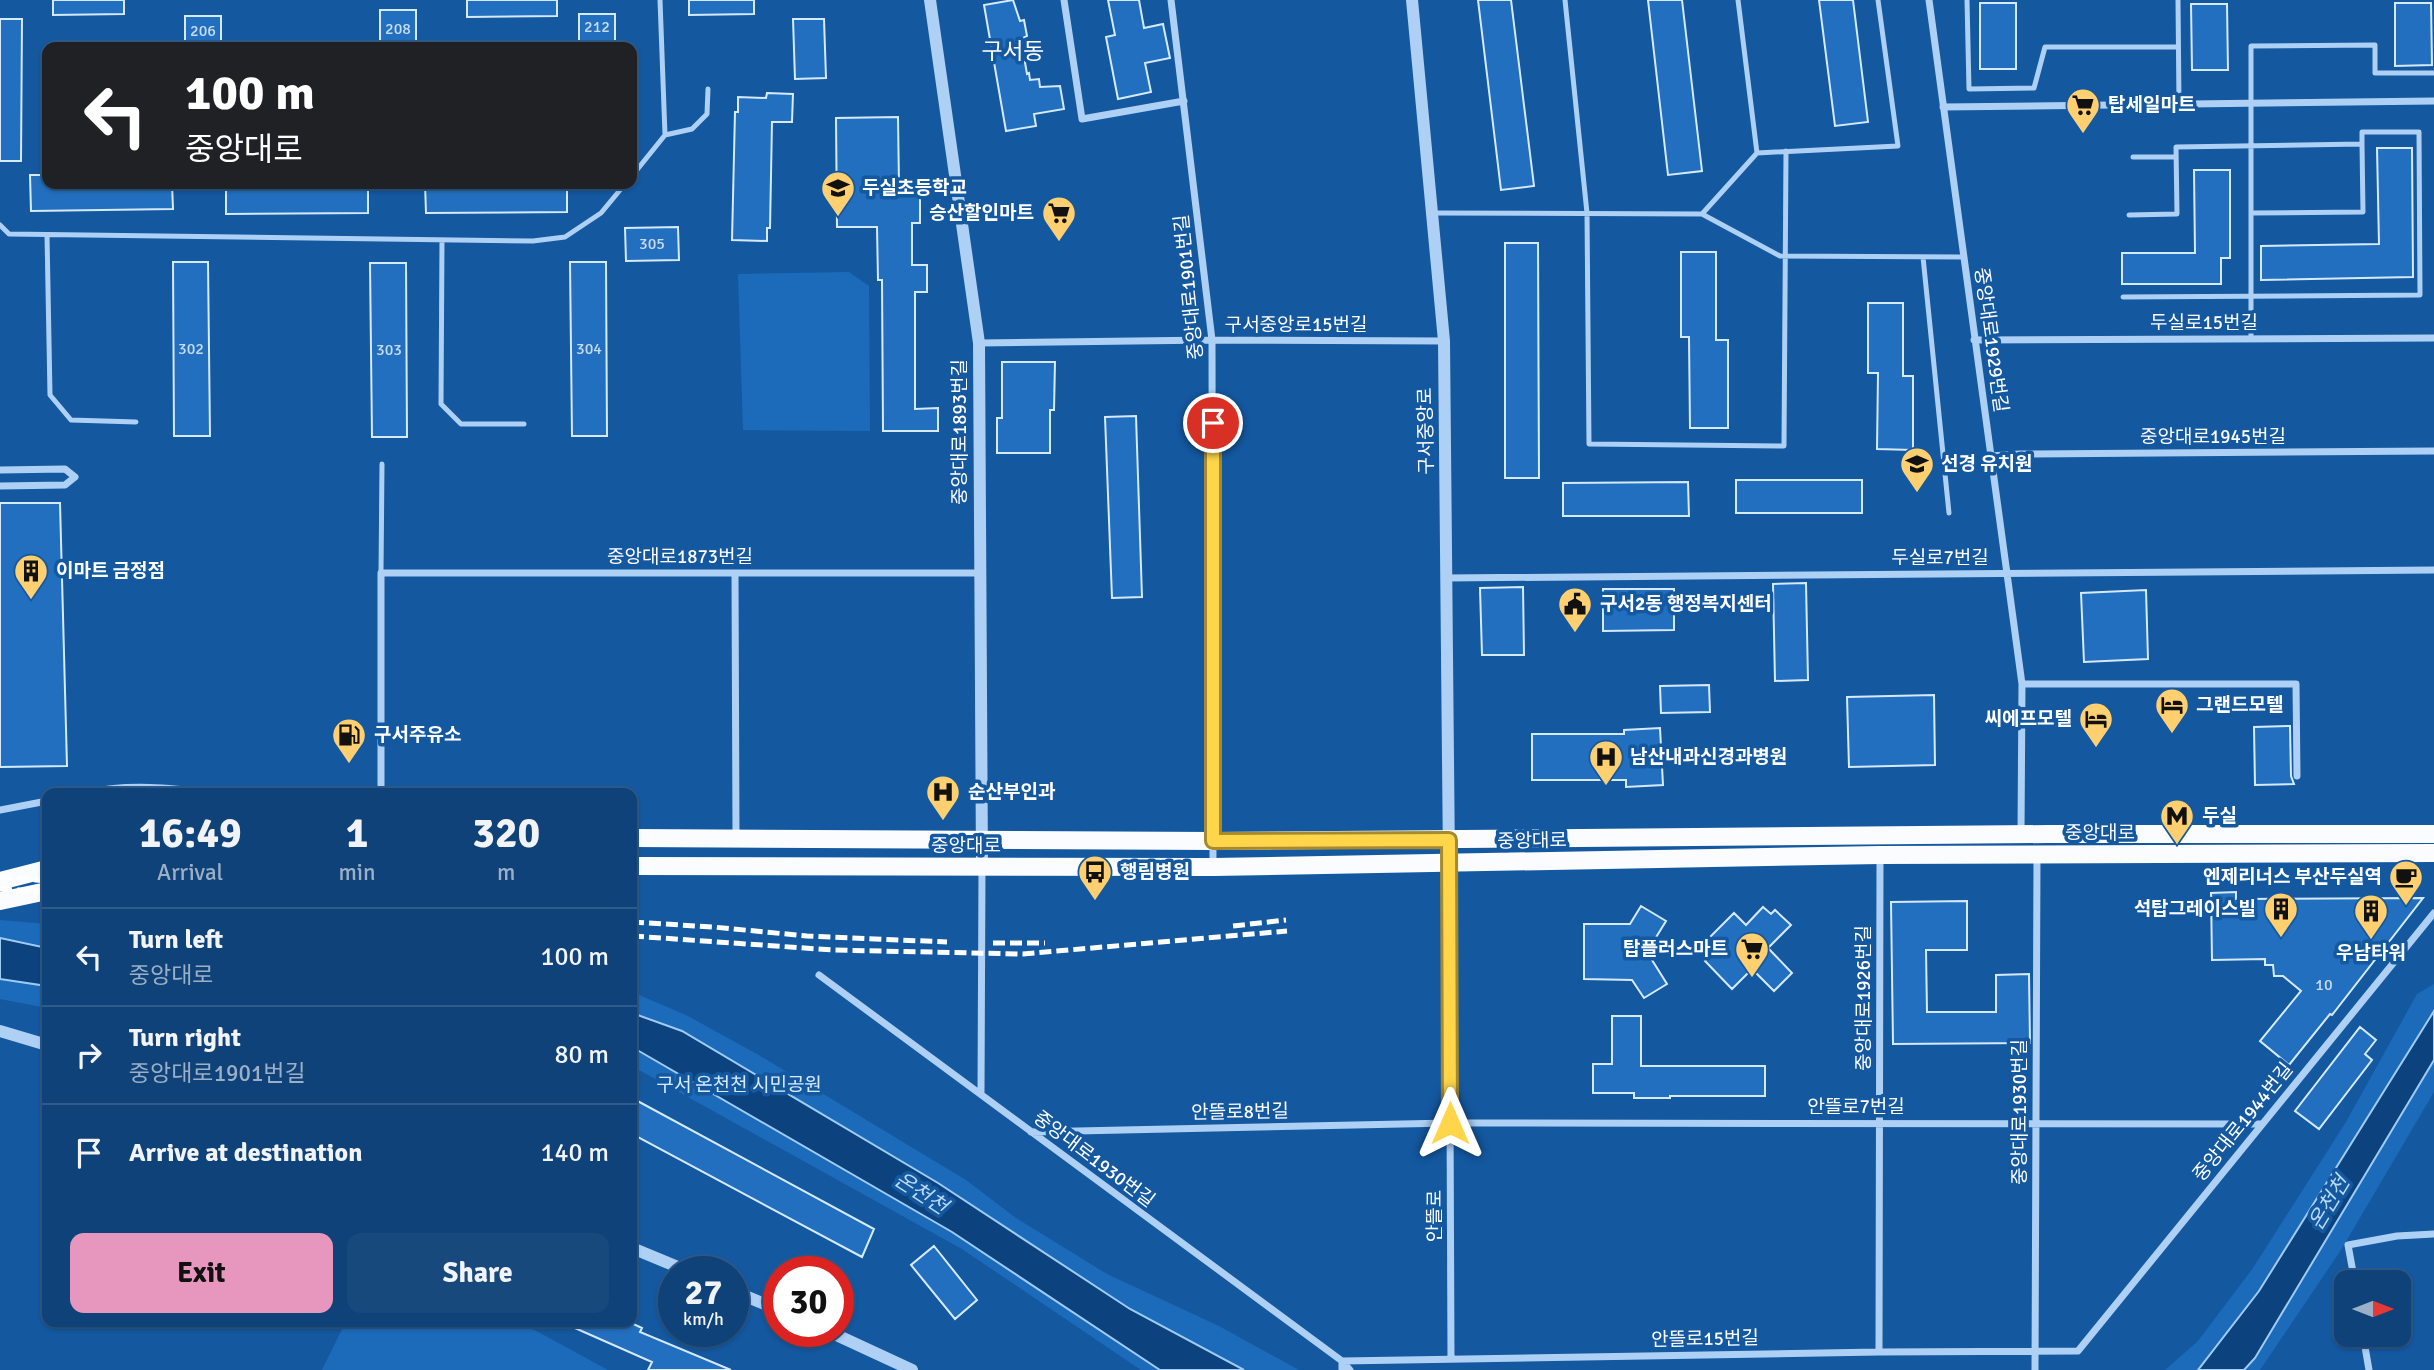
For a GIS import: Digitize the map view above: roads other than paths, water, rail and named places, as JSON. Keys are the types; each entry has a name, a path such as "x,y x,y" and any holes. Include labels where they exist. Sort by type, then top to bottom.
{"main road":[{"name":"중앙대로","path":"637,838 1213,841 2434,834"},
{"name":"중앙대로","path":"637,866 1213,867 1880,855 2434,853"},
{"path":"0,881 42,870"},
{"path":"0,901 42,892"}],"street":[{"name":"중앙대로1893번길","path":"930,0 979,343 982,867"},
{"path":"1064,0 1082,119 1184,101"},
{"name":"중앙대로1901번길","path":"1171,0 1212,340 1213,867"},
{"name":"구서중앙로","path":"1412,0 1444,341 1449,864"},
{"name":"중앙대로1929번길","path":"1929,0 2022,684 2021,835"},
{"path":"1943,107 2434,101"},
{"name":"두실로15번길","path":"1974,340 2434,338"},
{"name":"구서중앙로15번길","path":"979,343 1444,341"},
{"name":"중앙대로1945번길","path":"1991,456 2434,451"},
{"path":"0,470 65,469 75,477 65,485 0,486"},
{"name":"두실로7번길","path":"1447,578 2434,570"},
{"path":"381,573 381,788"},
{"name":"중앙대로1873번길","path":"381,573 980,573"},
{"path":"735,573 736,838"},
{"path":"2022,684 2295,684 2297,776"},
{"path":"105,788 177,788"},
{"path":"0,810 42,802"},
{"name":"중앙대로1926번길","path":"1879,1352 1880,855"},
{"name":"중앙대로1930번길","path":"2035,1370 2037,855"},
{"name":"안뜰로","path":"1449,864 1451,1359"},
{"path":"981,1094 982,867"},
{"name":"중앙대로1944번길","path":"2078,1351 2434,913"},
{"name":"중앙대로1930번길","path":"819,975 1350,1370"},
{"path":"0,1031 42,1044"},
{"name":"안뜰로7번길","path":"1450,1123 2262,1124"},
{"name":"안뜰로8번길","path":"1031,1132 1450,1123"},
{"path":"2353,1270 2348,1245 2397,1236 2434,1234"},
{"path":"637,1250 658,1259"},
{"path":"854,1343 912,1370"},
{"path":"2365,1348 2369,1370"},
{"name":"안뜰로15번길","path":"1342,1366 1451,1359 2078,1351"}],"lane":[{"path":"660,0 665,135"},
{"path":"1565,0 1587,213 1589,444 1784,446 1786,151"},
{"path":"1738,0 1757,153"},
{"path":"1702,214 1757,153 1898,146 1878,0"},
{"path":"1967,0 1969,89 2034,88 2046,47 2178,47"},
{"path":"2178,0 2179,104"},
{"path":"2251,339 2250,46 2375,46 2375,73 2434,73"},
{"path":"637,170 665,135 692,129 707,114 708,89"},
{"path":"2123,297 2420,295 2419,132 2362,132 2363,212 2251,213"},
{"path":"2130,215 2177,215 2176,147 2362,145"},
{"path":"2133,157 2176,157"},
{"path":"0,225 9,234 533,241 565,237 601,213 621,189"},
{"path":"1432,213 1702,214 1780,256 1963,257"},
{"path":"47,235 50,395 71,420 136,422"},
{"path":"442,240 441,404 461,424 524,424"},
{"path":"1923,257 1949,513"},
{"path":"381,573 382,464"}],"water":[{"path":"0,938 42,947 42,985 0,979"},
{"name":"온천천","path":"2434,1011 2434,1060 2255,1358 2244,1370 2198,1370 2259,1291"},
{"name":"온천천","path":"637,1015 682,1031 938,1183 1130,1309 1244,1370 1160,1370 952,1232 637,1050"}],"railway":[{"path":"0,877 42,881"},
{"path":"0,889 42,892"},
{"path":"1233,926 1286,920"},
{"path":"637,922 807,936 947,942"},
{"path":"637,936 833,950 1023,954 1287,931"},
{"path":"993,943 1045,943"}],"place":[{"name":"탑세일마트","path":"2083,135"},
{"name":"두실초등학교","path":"838,218"},
{"name":"승산할인마트","path":"1059,243"},
{"name":"선경 유치원","path":"1917,494"},
{"name":"이마트 금정점","path":"31,601"},
{"name":"구서2동 행정복지센터","path":"1575,634"},
{"name":"그랜드모텔","path":"2172,735"},
{"name":"씨에프모텔","path":"2096,749"},
{"name":"구서주유소","path":"349,765"},
{"name":"남산내과신경과병원","path":"1606,787"},
{"name":"순산부인과","path":"943,822"},
{"name":"두실","path":"2177,846"},
{"name":"행림병원","path":"1095,902"},
{"name":"엔제리너스 부산두실역","path":"2406,907"},
{"name":"석탑그레이스빌","path":"2281,939"},
{"name":"우남타워","path":"2371,941"},
{"name":"탑플러스마트","path":"1752,979"}],"district":[{"name":"구서동","path":"1013,51"}],"park label":[{"name":"구서 온천천 시민공원","path":"739,1085"}]}
